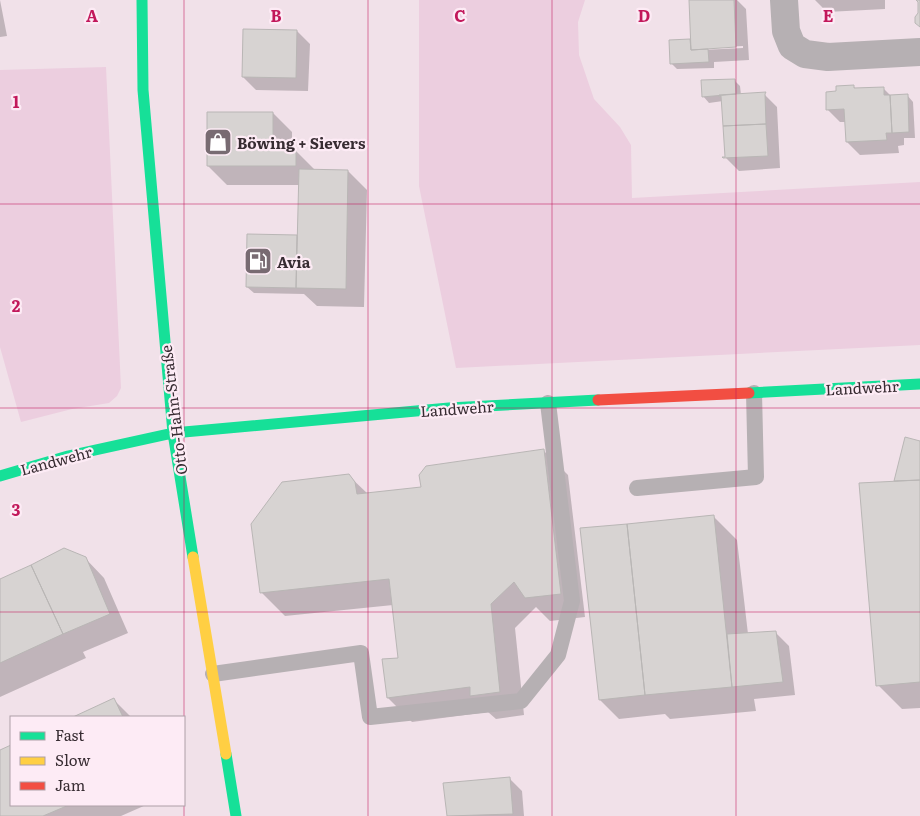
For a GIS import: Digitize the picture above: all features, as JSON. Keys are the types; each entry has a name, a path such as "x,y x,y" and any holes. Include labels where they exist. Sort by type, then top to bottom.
{"main road":[{"name":"Otto-Hahn-Straße","path":"142,0 143,90 173,433 236,816"},
{"name":"Landwehr","path":"0,476 68,456 173,433 439,409 920,384"}],"street":[{"path":"784,0 786,31 792,46 805,54 828,57 920,52"}],"lane":[{"path":"638,488 756,478 754,393"},
{"path":"213,674 361,653 370,717 521,701 558,655 572,601 548,403"}],"shaded area":[{"path":"419,0 585,0 578,22 579,55 594,99 620,127 631,145 632,198 920,182 920,345 456,368 419,186"},
{"path":"106,67 121,388 117,396 109,403 72,409 21,422 0,347 0,70"}],"building":[{"path":"689,0 734,0 736,47 691,50"},
{"path":"916,0 920,0 920,27 915,23 915,17 918,13 918,2"},
{"path":"243,29 297,30 296,78 242,77"},
{"path":"690,39 691,50 708,49 709,62 670,64 669,40"},
{"path":"735,79 736,94 702,97 701,80"},
{"path":"854,85 854,88 884,87 884,95 890,95 892,133 886,133 887,140 846,142 844,109 826,110 826,92 836,91 836,86"},
{"path":"766,92 766,124 723,126 721,96 719,97 719,95"},
{"path":"908,94 909,132 892,133 890,95"},
{"path":"207,112 273,112 273,149 296,150 296,166 207,166"},
{"path":"766,124 768,156 723,158 722,157 725,157 723,126"},
{"path":"299,169 348,170 346,289 296,288"},
{"path":"247,234 297,235 296,288 246,287"},
{"path":"905,437 920,441 920,480 894,481"},
{"path":"544,449 561,594 525,598 514,582 491,604 500,692 470,696 470,687 387,698 382,659 398,658 389,579 260,593 251,524 282,482 349,474 355,482 357,494 421,487 419,475 426,466"},
{"path":"920,480 920,682 876,686 859,483"},
{"path":"714,515 732,687 645,695 627,524"},
{"path":"627,524 645,695 599,700 580,528"},
{"path":"64,548 86,557 110,614 63,634 31,565"},
{"path":"31,565 63,634 0,663 0,579"},
{"path":"776,631 783,682 732,687 727,634"},
{"path":"114,698 123,716 75,716"},
{"path":"10,745 10,806 67,806 43,816 0,816 0,750"},
{"path":"510,777 513,814 447,816 443,783"}],"traffic: fast":[{"path":"142,0 143,90 173,433 193,557"},
{"path":"749,393 920,384"},
{"path":"0,476 68,456 173,433 449,408 598,400"},
{"path":"226,754 236,816"}],"traffic: slow":[{"path":"193,557 226,754"}],"traffic: jam":[{"path":"598,400 749,393"}],"place":[{"name":"Böwing + Sievers","path":"218,142"},
{"name":"Avia","path":"258,261"}]}
